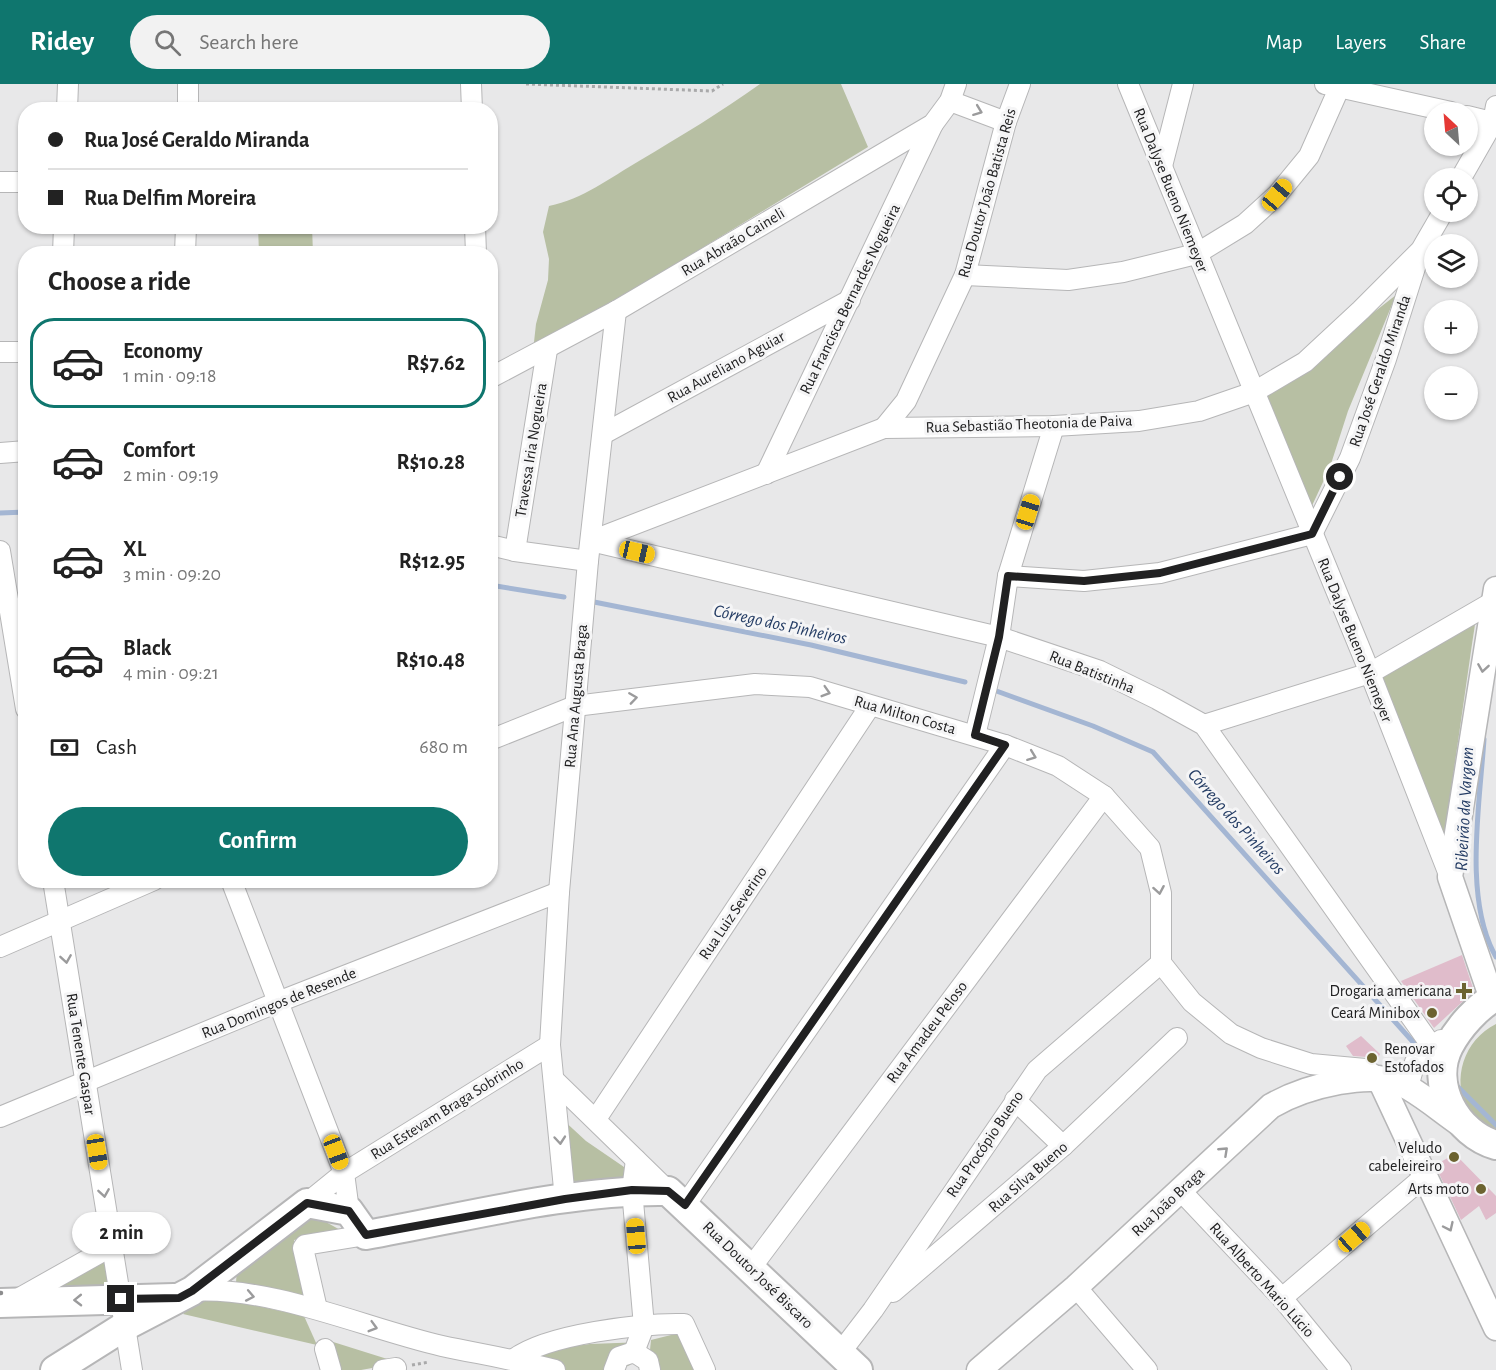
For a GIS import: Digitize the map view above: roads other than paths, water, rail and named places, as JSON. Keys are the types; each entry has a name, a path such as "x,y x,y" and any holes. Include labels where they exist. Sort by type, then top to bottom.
{"main road":[{"path":"1483,1006 1448,1047 1442,1076 1448,1104 1465,1127 1494,1147"},
{"path":"8,1302 123,1312 186,1294 307,1203 349,1211 366,1235 565,1199 632,1190 677,1198"},
{"name":"Rua Doutor José Biscaro","path":"677,1198 849,1362"},
{"path":"55,1370 123,1312"}],"street":[{"path":"67,102 68,84"},
{"path":"188,84 188,102"},
{"path":"471,84 472,102"},
{"name":"Rua Doutor João Batista Reis","path":"884,428 906,401 965,275 1006,122 1020,84"},
{"name":"Rua Dalyse Bueno Niemeyer","path":"1128,84 1370,673 1450,877 1483,1006"},
{"path":"1162,166 1183,84"},
{"path":"965,275 1068,280 1123,272 1196,254 1245,224 1277,195 1309,156 1336,85 1424,106"},
{"path":"953,92 1006,122"},
{"name":"Rua Abraão Caineli","path":"498,374 547,350 616,311 933,124 953,92"},
{"path":"1467,168 1495,117 1478,116"},
{"name":"Rua Francisca Bernardes Nogueira","path":"766,474 933,124"},
{"path":"0,182 18,182"},
{"name":"Rua Sebastião Theotonia de Paiva","path":"591,541 884,428 1054,426 1149,419 1199,411 1254,392 1305,362 1421,250 1437,222"},
{"name":"Rua José Geraldo Miranda","path":"1312,534 1350,458 1421,250"},
{"name":"Rua Aureliano Aguiar","path":"603,434 850,300"},
{"name":"Rua Ana Augusta Braga","path":"565,1199 550,1045 559,892 588,561 616,311"},
{"name":"Travessa Iria Nogueira","path":"515,551 547,350"},
{"path":"0,352 18,352"},
{"path":"975,735 999,637 1008,576 1054,426"},
{"path":"0,453 18,452"},
{"path":"1008,576 1084,581 1160,573 1312,534"},
{"name":"Rua Batistinha","path":"591,541 999,637 1100,671 1204,725 1431,1046"},
{"path":"498,547 588,561"},
{"path":"0,551 18,660"},
{"path":"1204,725 1370,673 1494,595"},
{"path":"1450,877 1494,595"},
{"name":"Rua Milton Costa","path":"498,737 575,706 755,684 810,687 1005,745 1058,766 1104,796 1150,848 1161,893 1161,963"},
{"name":"Rua Luiz Severino","path":"596,1119 870,706"},
{"path":"677,1198 1005,745"},
{"name":"Rua Amadeu Peloso","path":"750,1269 1104,796"},
{"name":"Rua Tenente Gaspar","path":"54,888 132,1370"},
{"path":"0,947 136,888"},
{"path":"234,888 344,1173 349,1211"},
{"name":"Rua Domingos de Resende","path":"0,1117 278,1002 559,892"},
{"path":"1161,963 1192,1002 1231,1034 1261,1048 1321,1066 1365,1069 1400,1095 1465,1127"},
{"name":"Rua Procópio Bueno","path":"849,1362 873,1310 1037,1070 1161,963"},
{"path":"1483,1006 1431,1046 1415,1062 1400,1095 1425,1176 1496,1328"},
{"name":"Rua Silva Bueno","path":"873,1310 1063,1146 1177,1038"},
{"name":"Rua Estevam Braga Sobrinho","path":"307,1203 344,1173 550,1045"},
{"name":"Rua João Braga","path":"983,1368 1182,1191 1271,1106 1285,1098 1338,1083 1379,1078"},
{"name":"Rua Doutor José Biscaro","path":"555,1081 677,1198"},
{"path":"1015,1100 1063,1146"},
{"path":"634,1352 644,1326 632,1190 636,1160"},
{"path":"1282,1298 1425,1176"},
{"name":"Rua Alberto Mario Lúcio","path":"1182,1191 1282,1298 1341,1370"},
{"path":"317,1309 303,1248 308,1242 366,1235"},
{"path":"8,1302 112,1246"},
{"path":"1076,1287 1148,1370"},
{"path":"186,1294 216,1290 317,1309 442,1346 514,1359 555,1370"},
{"path":"514,1359 539,1344 644,1326 684,1324 705,1370"},
{"path":"325,1349 331,1370"},
{"path":"614,1370 619,1357 634,1352"},
{"path":"634,1352 648,1361 650,1370"}],"waterway":[{"name":"Córrego dos Pinheiros","path":"0,513 18,512"},
{"name":"Córrego dos Pinheiros","path":"498,586 564,597"},
{"name":"Córrego dos Pinheiros","path":"589,601 811,645 965,682"},
{"name":"Córrego dos Pinheiros","path":"991,689 1093,726 1153,752 1414,1043"},
{"name":"Ribeirão da Vargem","path":"1484,739 1477,821 1477,880 1486,934 1496,957"},
{"name":"Córrego dos Pinheiros","path":"1454,1083 1496,1125"}],"place":[{"name":"Drogaria americana","path":"1464,991"},
{"name":"Ceará Minibox","path":"1432,1013"},
{"name":"Renovar Estofados","path":"1372,1058"},
{"name":"Veludo cabeleireiro","path":"1454,1157"},
{"name":"Arts moto","path":"1481,1189"}]}
